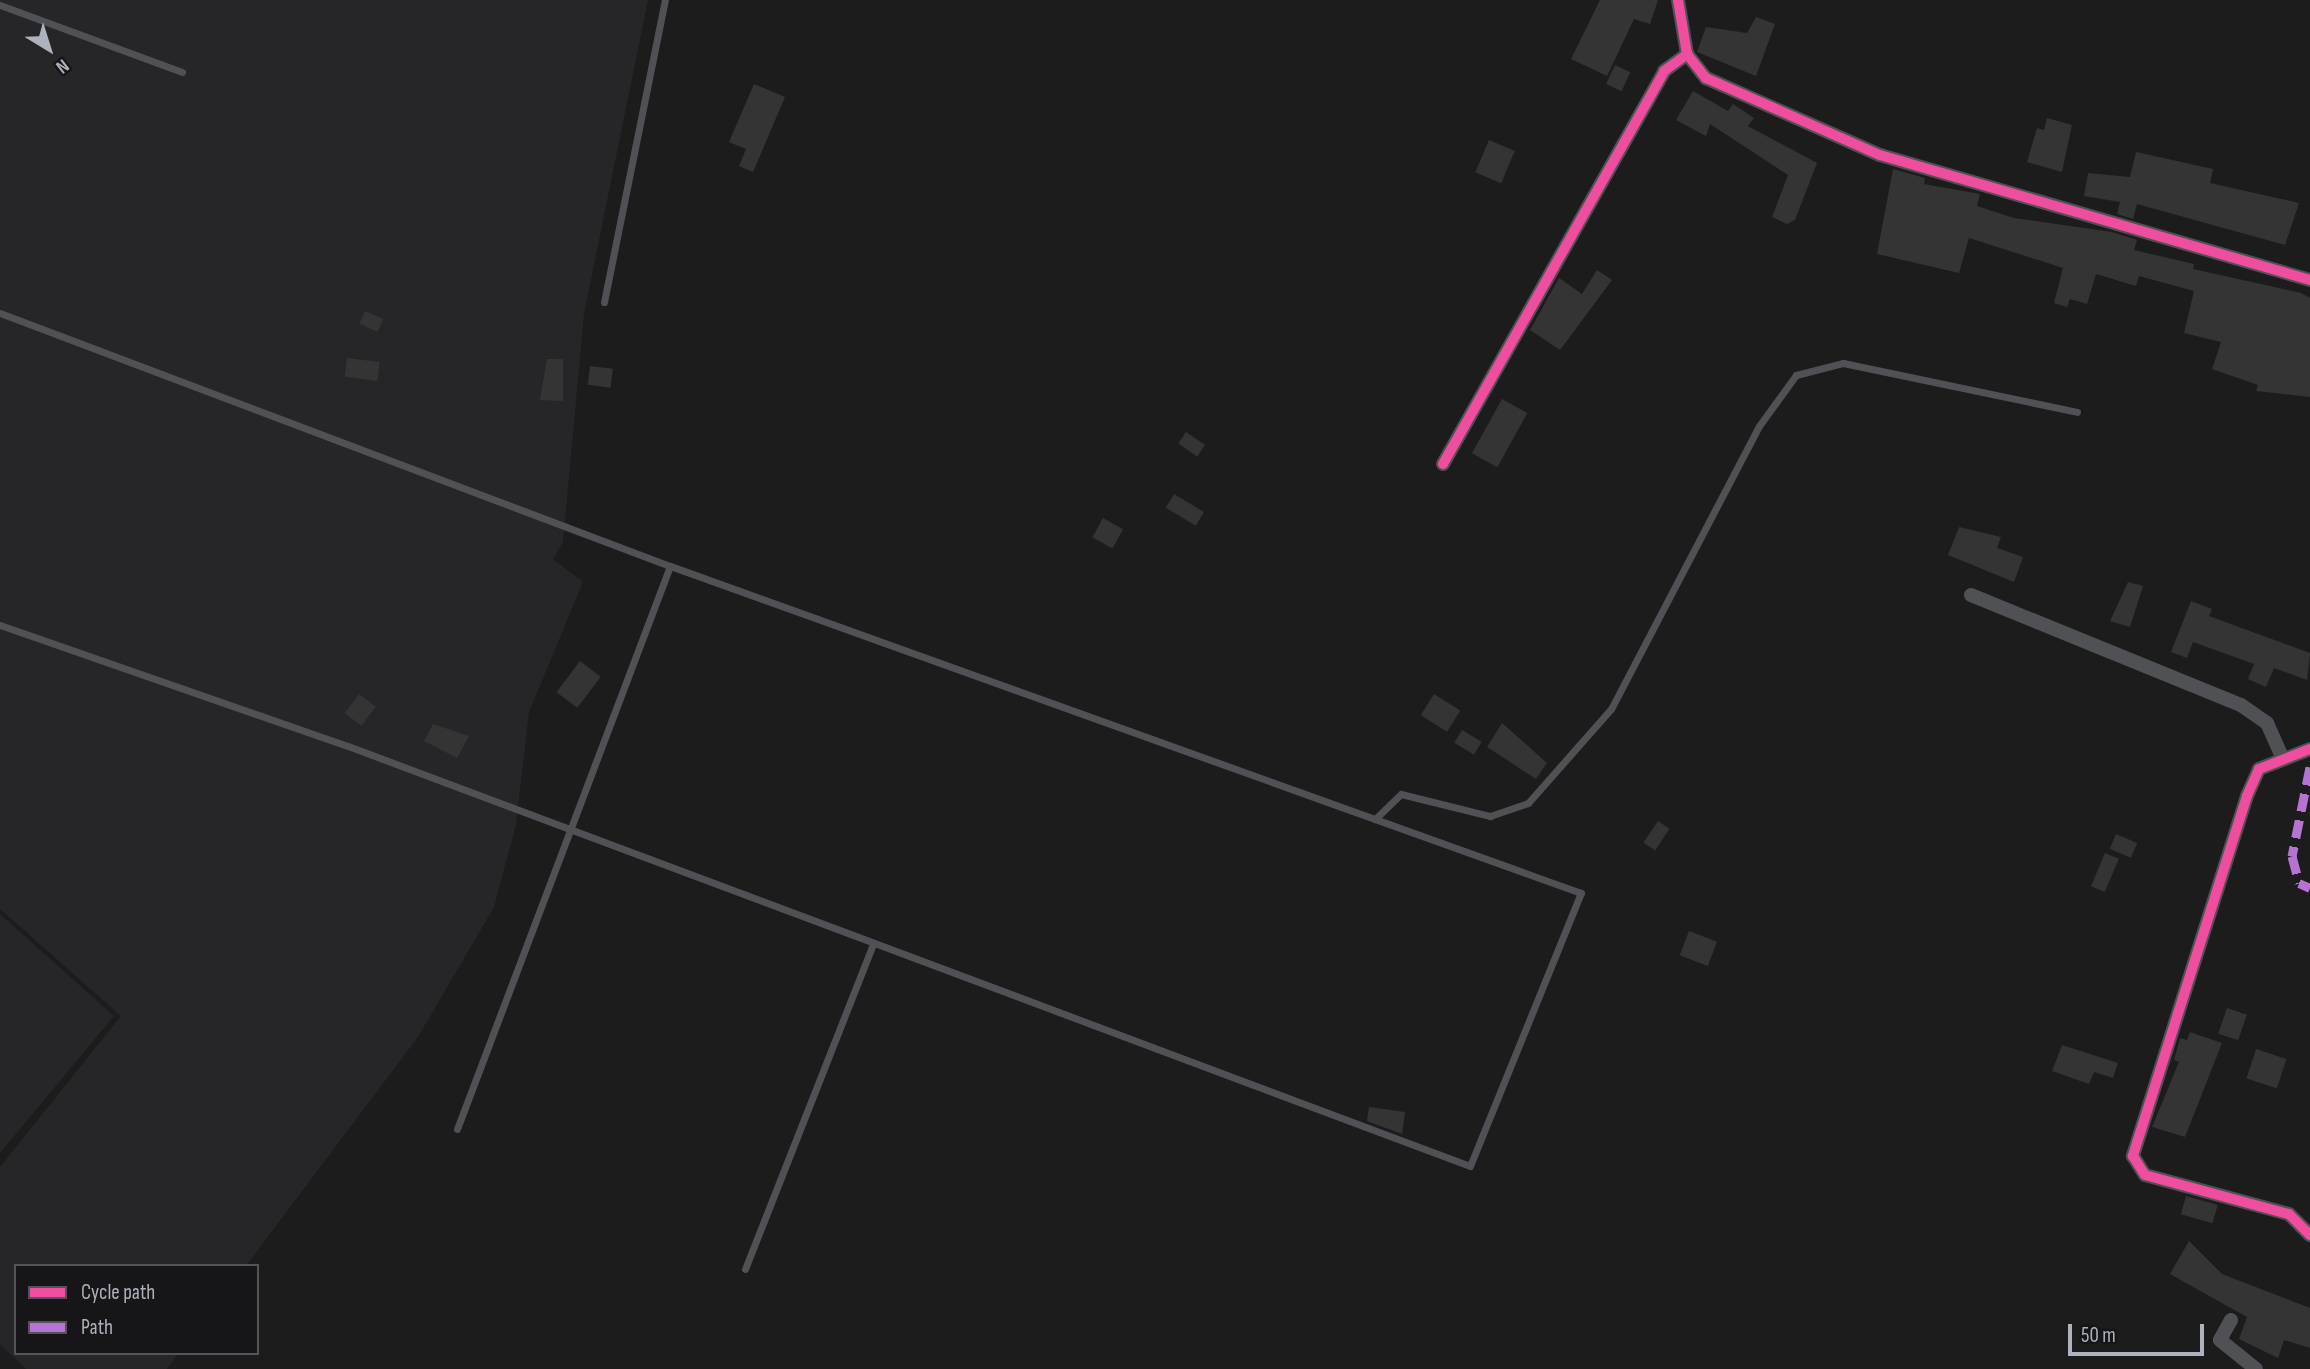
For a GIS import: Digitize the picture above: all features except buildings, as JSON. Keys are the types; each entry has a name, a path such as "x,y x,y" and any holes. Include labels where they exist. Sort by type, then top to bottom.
{"street":[{"path":"1678,0 1687,54 1706,78 1880,155 2310,280"},
{"path":"1443,464 1664,71 1687,54"},
{"path":"1971,594 2241,705 2267,723 2282,757"},
{"path":"2310,749 2282,757 2259,769 2247,796 2133,1156 2145,1175 2289,1214 2310,1235"},
{"path":"2231,1320 2220,1340 2256,1369"}],"lane":[{"path":"604,302 665,0"},
{"path":"0,5 181,72"},
{"path":"0,313 670,566 1581,893 1470,1166 568,830 0,625"},
{"path":"1375,818 1401,794 1490,816 1528,803 1611,709 1759,426 1796,375 1843,363 2077,412"},
{"path":"457,1129 670,566"},
{"path":"745,1269 873,944"}],"shaded area":[{"path":"0,0 648,0 584,314 563,542 553,559 583,582 529,712 516,825 494,907 418,1037 248,1264 14,1264 14,1355 178,1355 167,1369 26,1369 0,1344 0,1167 121,1016 0,909"},
{"path":"0,914 114,1016 0,1153"}],"marked path":[{"path":"2310,767 2292,856 2299,883 2310,888"}],"cycle path":[{"path":"1678,0 1687,54 1706,78 1880,155 2310,280"},
{"path":"1443,464 1664,71 1687,54"},
{"path":"2310,749 2259,769 2247,796 2133,1156 2145,1175 2289,1214 2310,1235"}]}
